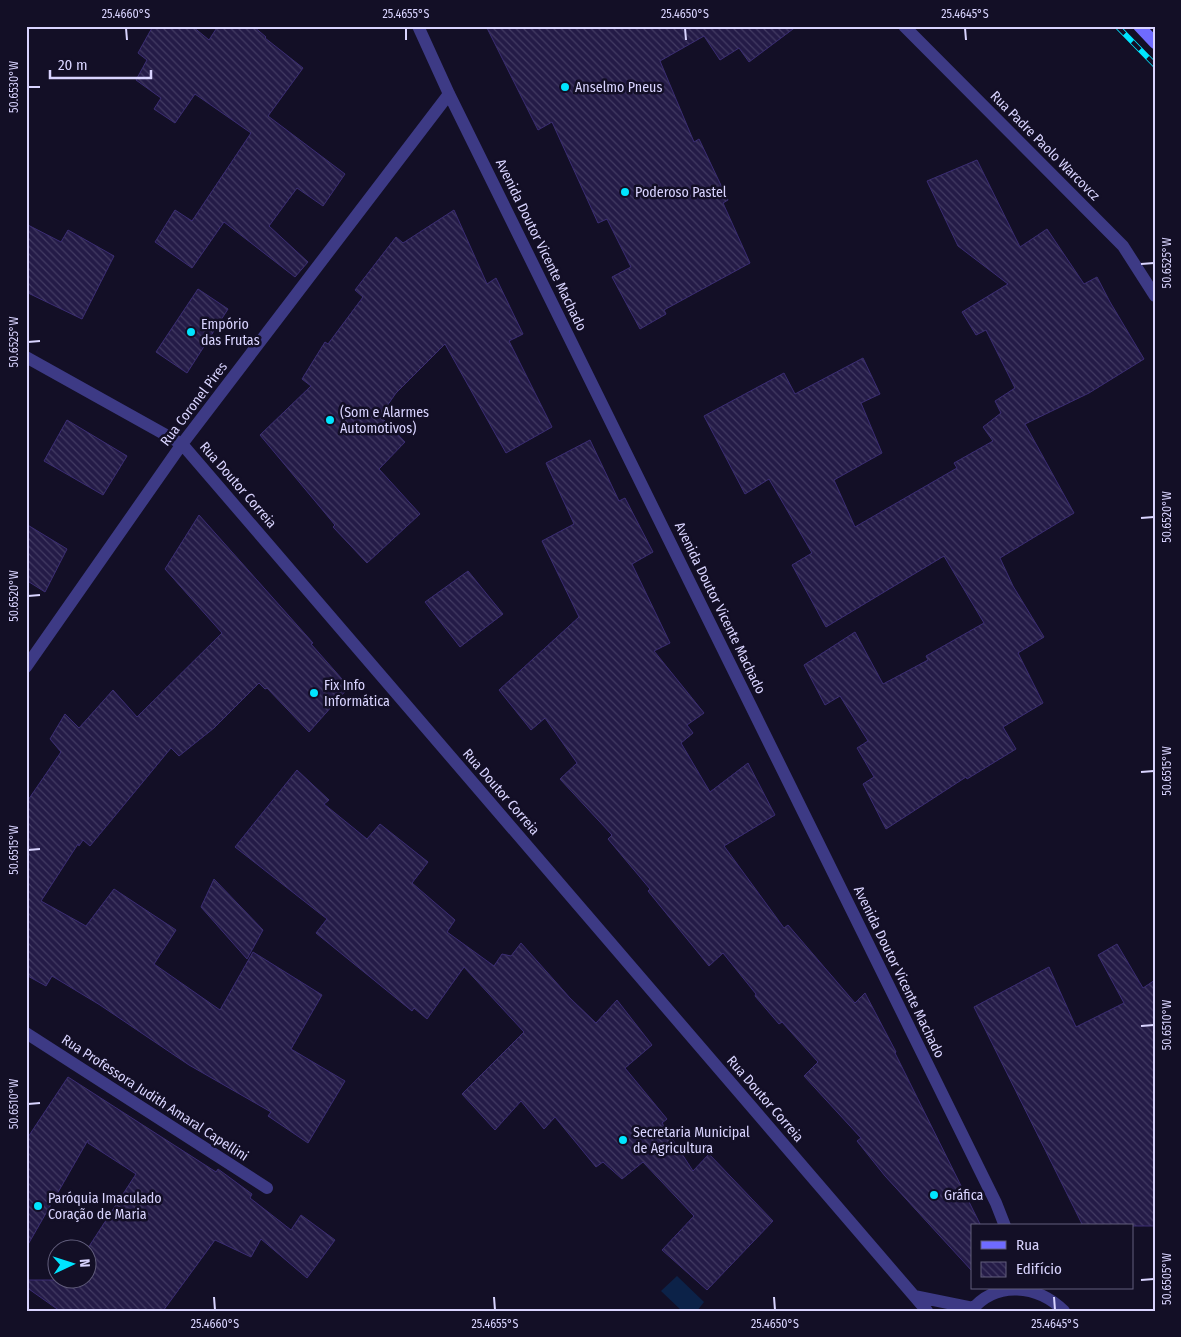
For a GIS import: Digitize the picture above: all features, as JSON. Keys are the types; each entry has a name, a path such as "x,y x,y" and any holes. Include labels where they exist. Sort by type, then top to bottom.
{"main road":[{"path":"1139,26 1155,43"}],"street":[{"name":"Avenida Doutor Vicente Machado","path":"418,26 449,94 996,1203"},
{"name":"Rua Padre Paolo Warcovcz","path":"904,26 1123,246 1155,296"},
{"name":"Rua Coronel Pires","path":"26,667 182,444 449,94"},
{"name":"Rua Doutor Correia","path":"26,357 182,444 927,1311"},
{"name":"Rua Professora Judith Amaral Capellini","path":"26,1033 267,1188"},
{"path":"996,1203 998,1224"},
{"path":"996,1203 1004,1224"},
{"path":"914,1296 972,1310 988,1296 1004,1290"},
{"path":"1031,1290 1048,1297 1064,1311"}],"water":[{"path":"677,1276 704,1302 697,1311 682,1311 661,1291"}],"building":[{"path":"153,26 192,26 209,40 218,26 253,26 303,68 268,116 345,174 323,206 297,188 269,226 308,262 295,277 224,222 192,268 155,242 175,210 192,221 251,133 195,94 175,123 154,109 161,98 136,80 147,60 138,53"},
{"path":"486,26 797,26 749,62 739,48 720,60 704,36 660,61 694,142 699,139 728,200 723,203 750,263 664,310 666,314 640,329 612,277 631,267 607,219 598,223 552,122 538,130"},
{"path":"977,160 1020,247 1047,229 1084,284 1097,277 1144,359 1089,393 1025,424 1074,513 1000,558 1013,586 1044,637 1018,653 1043,703 1003,727 1016,749 967,779 966,777 886,829 863,784 874,777 857,748 868,741 840,696 825,705 804,665 855,632 883,684 928,660 926,656 984,623 944,556 826,627 792,565 812,553 769,479 745,494 704,416 784,373 795,394 863,358 880,394 861,403 882,453 834,480 855,527 957,468 954,463 993,441 983,427 1001,413 995,401 1015,388 986,330 976,335 962,312 1008,284 958,246 927,181"},
{"path":"454,210 487,284 496,278 523,334 509,341 552,427 506,453 445,344 396,393 380,416 405,442 379,469 420,514 367,563 333,527 335,525 260,435 311,386 302,379 325,342 328,344 363,297 355,290 396,237 403,243"},
{"path":"26,224 61,242 68,230 114,256 82,319 26,292"},
{"name":"Empório das Frutas","path":"198,289 228,309 187,373 156,352"},
{"path":"67,420 127,456 103,495 44,461"},
{"path":"590,440 619,501 625,498 653,552 632,564 670,643 654,651 704,713 687,725 693,733 681,743 710,792 748,763 775,815 724,846 784,928 788,925 855,1003 865,993 980,1224 971,1224 971,1270 885,1176 857,1141 861,1138 804,1076 818,1062 782,1022 779,1024 755,996 756,994 723,953 709,966 648,891 650,889 608,839 612,835 560,779 577,763 545,718 531,730 499,690 579,617 542,541 574,524 546,463"},
{"path":"199,515 313,643 311,644 349,687 309,732 267,688 265,689 259,683 214,728 179,756 171,748 90,846 83,840 79,846 78,844 41,901 86,926 114,889 176,930 154,964 220,1010 253,952 322,995 291,1049 345,1081 308,1143 268,1116 271,1112 189,1065 100,1005 52,976 46,986 26,975 26,803 61,752 50,739 65,714 79,728 113,690 137,717 222,633 165,569"},
{"path":"26,524 67,549 45,592 26,580"},
{"path":"468,571 503,614 460,647 425,602"},
{"path":"297,770 329,800 324,804 367,839 380,824 428,862 412,883 455,920 447,932 494,966 502,954 511,956 521,943 570,998 596,1023 617,1000 652,1045 625,1068 667,1119 662,1123 693,1171 709,1154 773,1221 707,1290 662,1250 694,1216 643,1162 622,1179 603,1162 596,1167 555,1117 544,1129 521,1101 495,1130 462,1094 524,1032 464,967 427,1019 414,1008 412,1011 316,933 327,919 235,847"},
{"path":"214,879 263,930 247,959 201,907"},
{"path":"1117,944 1143,988 1155,980 1155,1226 1082,1224 974,1007 1049,967 1076,1027 1124,1003 1098,955"},
{"path":"68,1077 216,1172 218,1169 252,1194 250,1198 291,1230 301,1215 335,1240 307,1278 261,1239 251,1257 215,1240 163,1311 60,1311 26,1287 26,1280 48,1280 48,1290 98,1290 98,1240 93,1240 136,1174 88,1143 88,1140 26,1248 26,1140"}],"railway":[{"path":"1117,26 1155,65"}],"place":[{"name":"Anselmo Pneus","path":"565,87"},
{"name":"Poderoso Pastel","path":"625,192"},
{"name":"Empório das Frutas","path":"191,332"},
{"name":"(Som e Alarmes Automotivos)","path":"330,420"},
{"name":"Fix Info Informática","path":"314,693"},
{"name":"Secretaria Municipal de Agricultura","path":"623,1140"},
{"name":"Gráfica","path":"934,1195"},
{"name":"Paróquia Imaculado Coração de Maria","path":"38,1206"}]}
